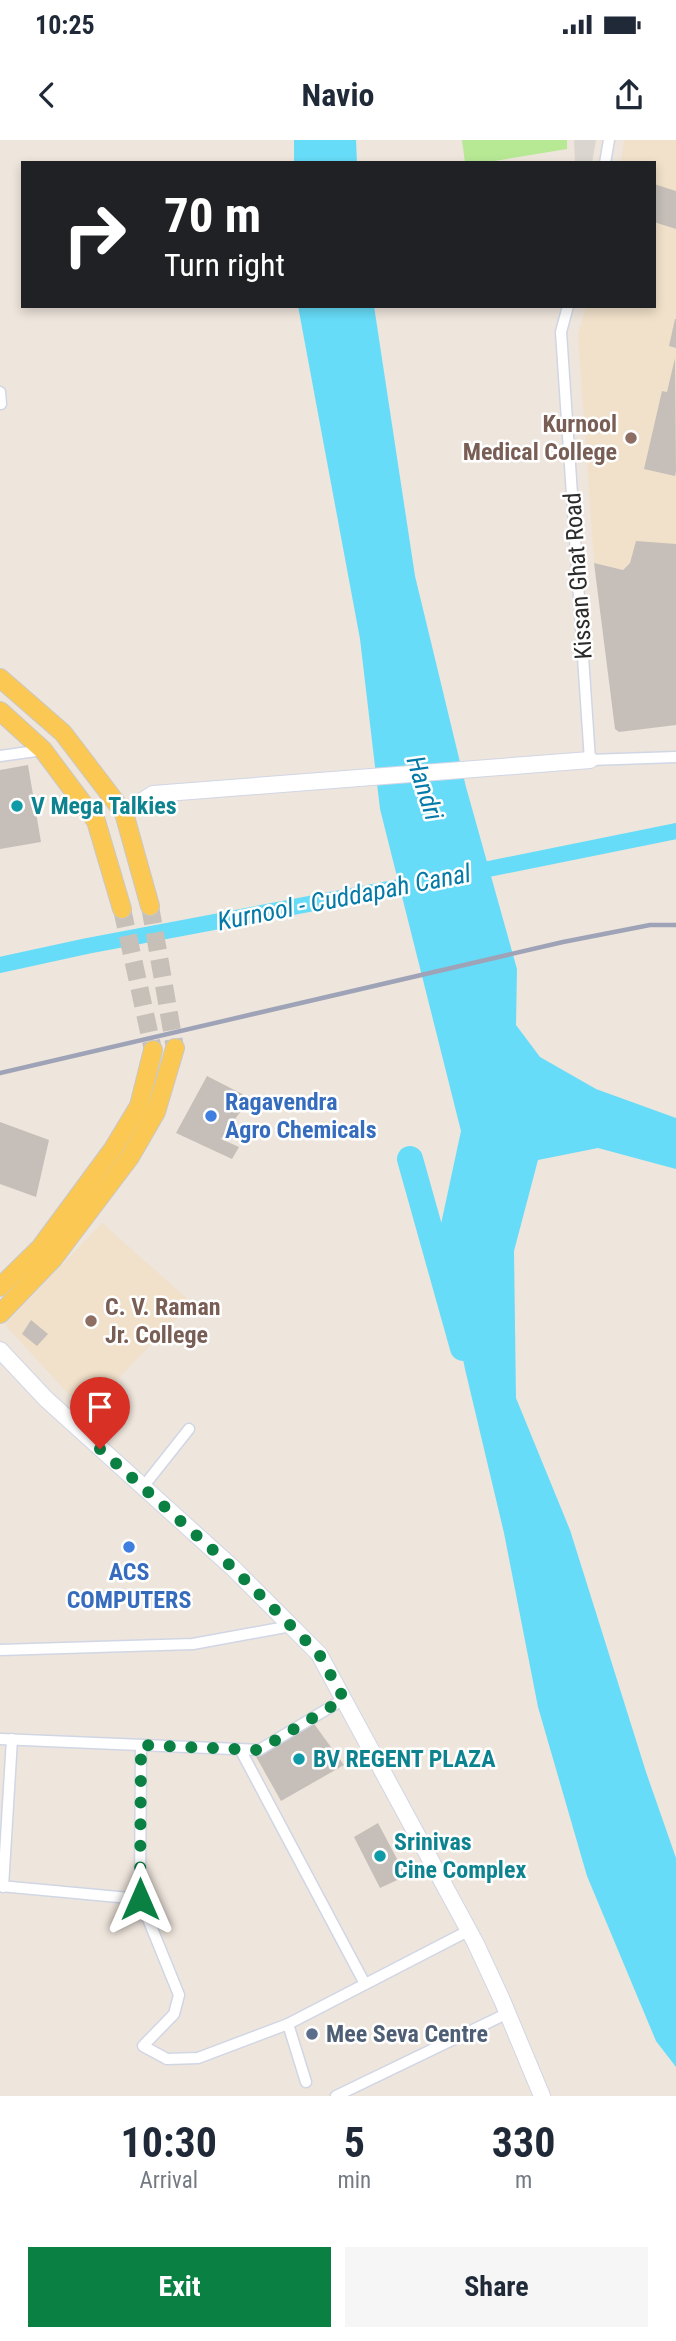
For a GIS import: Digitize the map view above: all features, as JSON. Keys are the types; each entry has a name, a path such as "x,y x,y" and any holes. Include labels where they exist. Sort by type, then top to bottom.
{"main road":[{"path":"0,678 63,733 124,813 150,906"},
{"path":"0,711 43,750 96,821 122,909"},
{"path":"124,813 153,794 590,760"},
{"path":"0,1314 53,1259 130,1157 156,1112 175,1048"},
{"path":"0,1287 40,1248 113,1149 139,1105 153,1050"},
{"path":"0,1350 46,1399 233,1568 319,1654 468,1931 508,2013 542,2096"}],"street":[{"path":"605,161 609,140"},
{"name":"Kissan Ghat Road","path":"567,308 561,332 590,760"},
{"path":"0,392 1,404"},
{"path":"0,756 43,750"},
{"path":"590,760 676,757"},
{"path":"143,1487 189,1429"},
{"path":"0,1650 193,1644 291,1626"},
{"path":"140,1899 1,1886 6,1739 259,1750 344,1699"},
{"path":"141,1745 140,1899 179,1995 174,2014 143,2046 167,2059 198,2058 288,2024 468,1931"},
{"path":"240,1749 365,1984"},
{"path":"336,2096 508,2013"},
{"path":"288,2024 306,2082"}],"shaded area":[{"path":"574,140 596,140 592,161 575,161"},
{"name":"Kurnool Medical College","path":"624,140 676,140 676,544 630,563 623,570 594,563 578,335 585,308 656,308 656,161 621,161"},
{"name":"C. V. Raman Jr. College","path":"102,1223 192,1303 85,1412 5,1325"}],"green space":[{"path":"462,140 567,140 567,149 494,161 465,161"}],"water":[{"path":"294,140 356,140 357,161 294,161"},
{"name":"Handri","path":"298,308 374,308 415,576 466,787 517,969 516,1025 540,1057 596,1089 676,1118 676,1169 598,1148 538,1160 514,1251 516,1398 570,1530 646,1772 676,1858 676,2067 656,2041 587,1876 538,1707 504,1533 465,1369 438,1238 461,1131 380,809 360,639"}],"building":[{"path":"656,185 676,191 676,229 656,223"},
{"path":"676,319 676,348 669,346"},
{"path":"675,358 675,476 644,469 662,391 667,392"},
{"path":"636,541 676,544 676,725 619,732 615,729 594,563 623,570 630,563"},
{"name":"V Mega Talkies","path":"28,765 41,842 0,849 0,770"},
{"name":"Ragavendra Agro Chemicals","path":"207,1076 250,1098 221,1139 239,1147 232,1159 176,1133"},
{"path":"0,1122 49,1140 36,1197 0,1184"},
{"path":"31,1320 48,1334 37,1346 22,1334"},
{"name":"BV REGENT PLAZA","path":"312,1721 344,1765 281,1801 254,1753"},
{"name":"Srinivas Cine Complex","path":"378,1823 406,1876 380,1888 354,1837"}],"waterway":[{"name":"Kurnool - Cuddapah Canal","path":"469,873 676,831"},
{"name":"Kurnool - Cuddapah Canal","path":"0,965 420,883"},
{"path":"410,1159 463,1348"}],"tunnel":[{"path":"150,906 175,1048"},
{"path":"122,909 153,1050"}],"railway":[{"path":"0,1073 563,942 650,925 676,925"}],"place":[{"name":"Kurnool Medical College","path":"631,438"},
{"name":"V Mega Talkies","path":"17,806"},
{"name":"Ragavendra Agro Chemicals","path":"211,1116"},
{"name":"C. V. Raman Jr. College","path":"91,1321"},
{"name":"ACS COMPUTERS","path":"129,1547"},
{"name":"BV REGENT PLAZA","path":"299,1759"},
{"name":"Srinivas Cine Complex","path":"380,1856"},
{"name":"Mee Seva Centre","path":"312,2034"}],"route":[{"path":"100,1449 233,1568 319,1654 344,1699 259,1750 141,1745 140,1899"}]}
